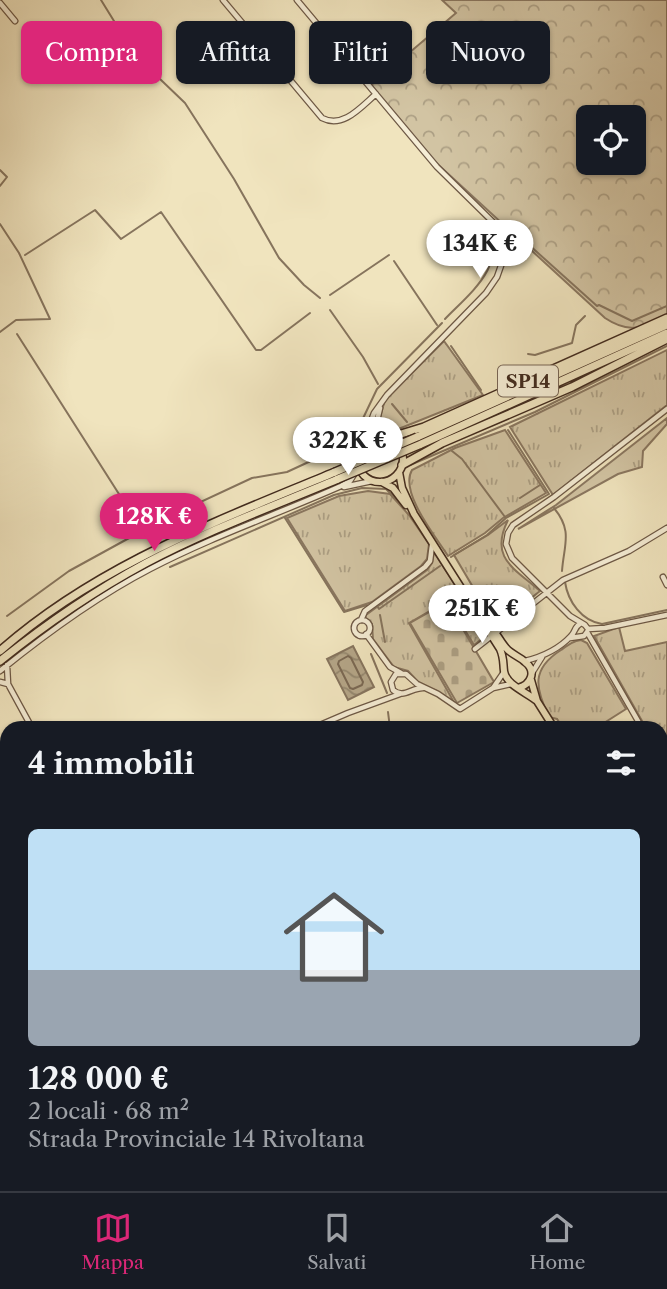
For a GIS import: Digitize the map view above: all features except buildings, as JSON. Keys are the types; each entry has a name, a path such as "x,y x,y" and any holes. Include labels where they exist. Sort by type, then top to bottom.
{"highway":[{"name":"SP14","path":"387,438 435,422 667,318"},
{"name":"SP14","path":"418,441 667,325"},
{"name":"SP14","path":"4,663 81,601 149,562 336,476 667,334"},
{"name":"SP14","path":"401,468 410,459 442,443 572,387 667,339"},
{"name":"SP14","path":"0,651 73,595 137,558 171,541 336,476"}],"main road":[{"path":"401,468 392,479 372,481 364,476 358,466 358,454 362,445 373,438 387,438 399,447 403,457 402,488 414,514"},
{"path":"382,482 393,488 414,514 482,619 508,651 525,661 537,701 550,721"},
{"path":"494,634 511,684 537,701"},
{"path":"505,668 517,658"},
{"path":"518,688 526,685 531,676"}],"street":[{"path":"223,0 322,118 341,121 376,94"},
{"path":"298,0 423,149 494,223 502,242 502,262 496,279 486,293 383,400 369,424 362,445"},
{"path":"0,3 15,21"},
{"path":"383,400 376,425 387,438"},
{"path":"638,721 590,639 508,552 507,539 511,527 667,409"},
{"path":"0,671 4,663 137,575 227,533 329,492 350,481 358,466"},
{"path":"329,492 372,481"},
{"path":"475,649 571,575 629,551 667,528"},
{"path":"366,634 360,635 355,631 355,625 365,611 430,561 432,541"},
{"path":"663,577 667,585"},
{"path":"525,661 542,656 581,631 667,615"},
{"path":"361,620 369,625 366,634"},
{"path":"366,634 390,667 392,689 380,702"},
{"path":"531,676 542,656"},
{"path":"4,663 8,684 29,721"},
{"path":"390,667 407,674 423,688 438,694 460,709 493,688 511,684"},
{"path":"493,688 505,668"},
{"path":"392,678 402,673"},
{"path":"411,689 412,680"},
{"path":"0,682 8,684"},
{"path":"329,721 407,693 411,689 423,688"},
{"path":"392,689 400,694"}],"green space":[{"path":"442,0 667,0 667,320 628,328 605,318 432,159 369,87 373,84 412,84 412,50 426,39 426,84 550,84 550,21 447,21 456,13"},
{"path":"444,341 483,395 396,430 384,431 378,424 385,400"},
{"path":"667,350 667,405 553,495 510,427"},
{"path":"667,418 667,424 643,451 642,467 618,474 518,529 556,505"},
{"path":"505,430 546,493 503,518 485,533 448,556 415,502 410,490 412,470 455,448"},
{"path":"368,491 390,494 409,515 429,544 427,559 372,602 345,611 287,518 339,496"},
{"path":"508,520 501,544 503,553 513,568 540,591 496,626 454,555"},
{"path":"434,552 487,635 474,645 447,601 409,623 455,704 437,691 421,685 408,671 394,667 373,639 372,624 365,618 427,570 432,563"},
{"path":"447,602 494,682 457,703 410,623"},
{"path":"619,627 625,651 667,642 667,721 642,721 594,636"},
{"path":"575,641 587,643 626,709 607,721 558,721 549,717 539,688 540,672 551,657"}],"water":[{"path":"353,646 374,687 348,700 327,659"}],"waterway":[{"path":"101,0 135,55 185,103 234,179 279,258 320,298"},
{"path":"0,170 7,177 0,186"},
{"path":"25,255 95,210 121,239 161,212 256,350 261,350 310,313"},
{"path":"0,224 19,253 50,319 16,320 0,332"},
{"path":"445,319 475,288 490,265 492,238 485,224"},
{"path":"505,225 513,238 528,244 597,306 632,321 667,306"},
{"path":"330,295 389,255"},
{"path":"510,260 519,260 524,255"},
{"path":"394,261 437,325"},
{"path":"330,310 363,357 378,384"},
{"path":"528,354 535,355 572,343 576,325 585,316"},
{"path":"7,616 69,571 162,520 252,478 287,472 328,453 357,431 377,389 442,323"},
{"path":"17,334 140,527"},
{"path":"451,346 481,390"},
{"path":"410,465 535,412 667,346"},
{"path":"392,404 407,422"},
{"path":"451,557 487,535 506,518 549,494 508,430"},
{"path":"452,451 462,459 505,517"},
{"path":"520,498 540,485"},
{"path":"170,567 334,495 362,488 386,489 400,503"},
{"path":"554,508 564,524 565,531 562,571"},
{"path":"285,518 344,612 367,605"},
{"path":"377,606 379,609 440,566"},
{"path":"565,582 569,597 582,615 602,624 667,610"},
{"path":"380,615 385,642"},
{"path":"371,654 387,693"},
{"path":"388,712 389,721"}]}
